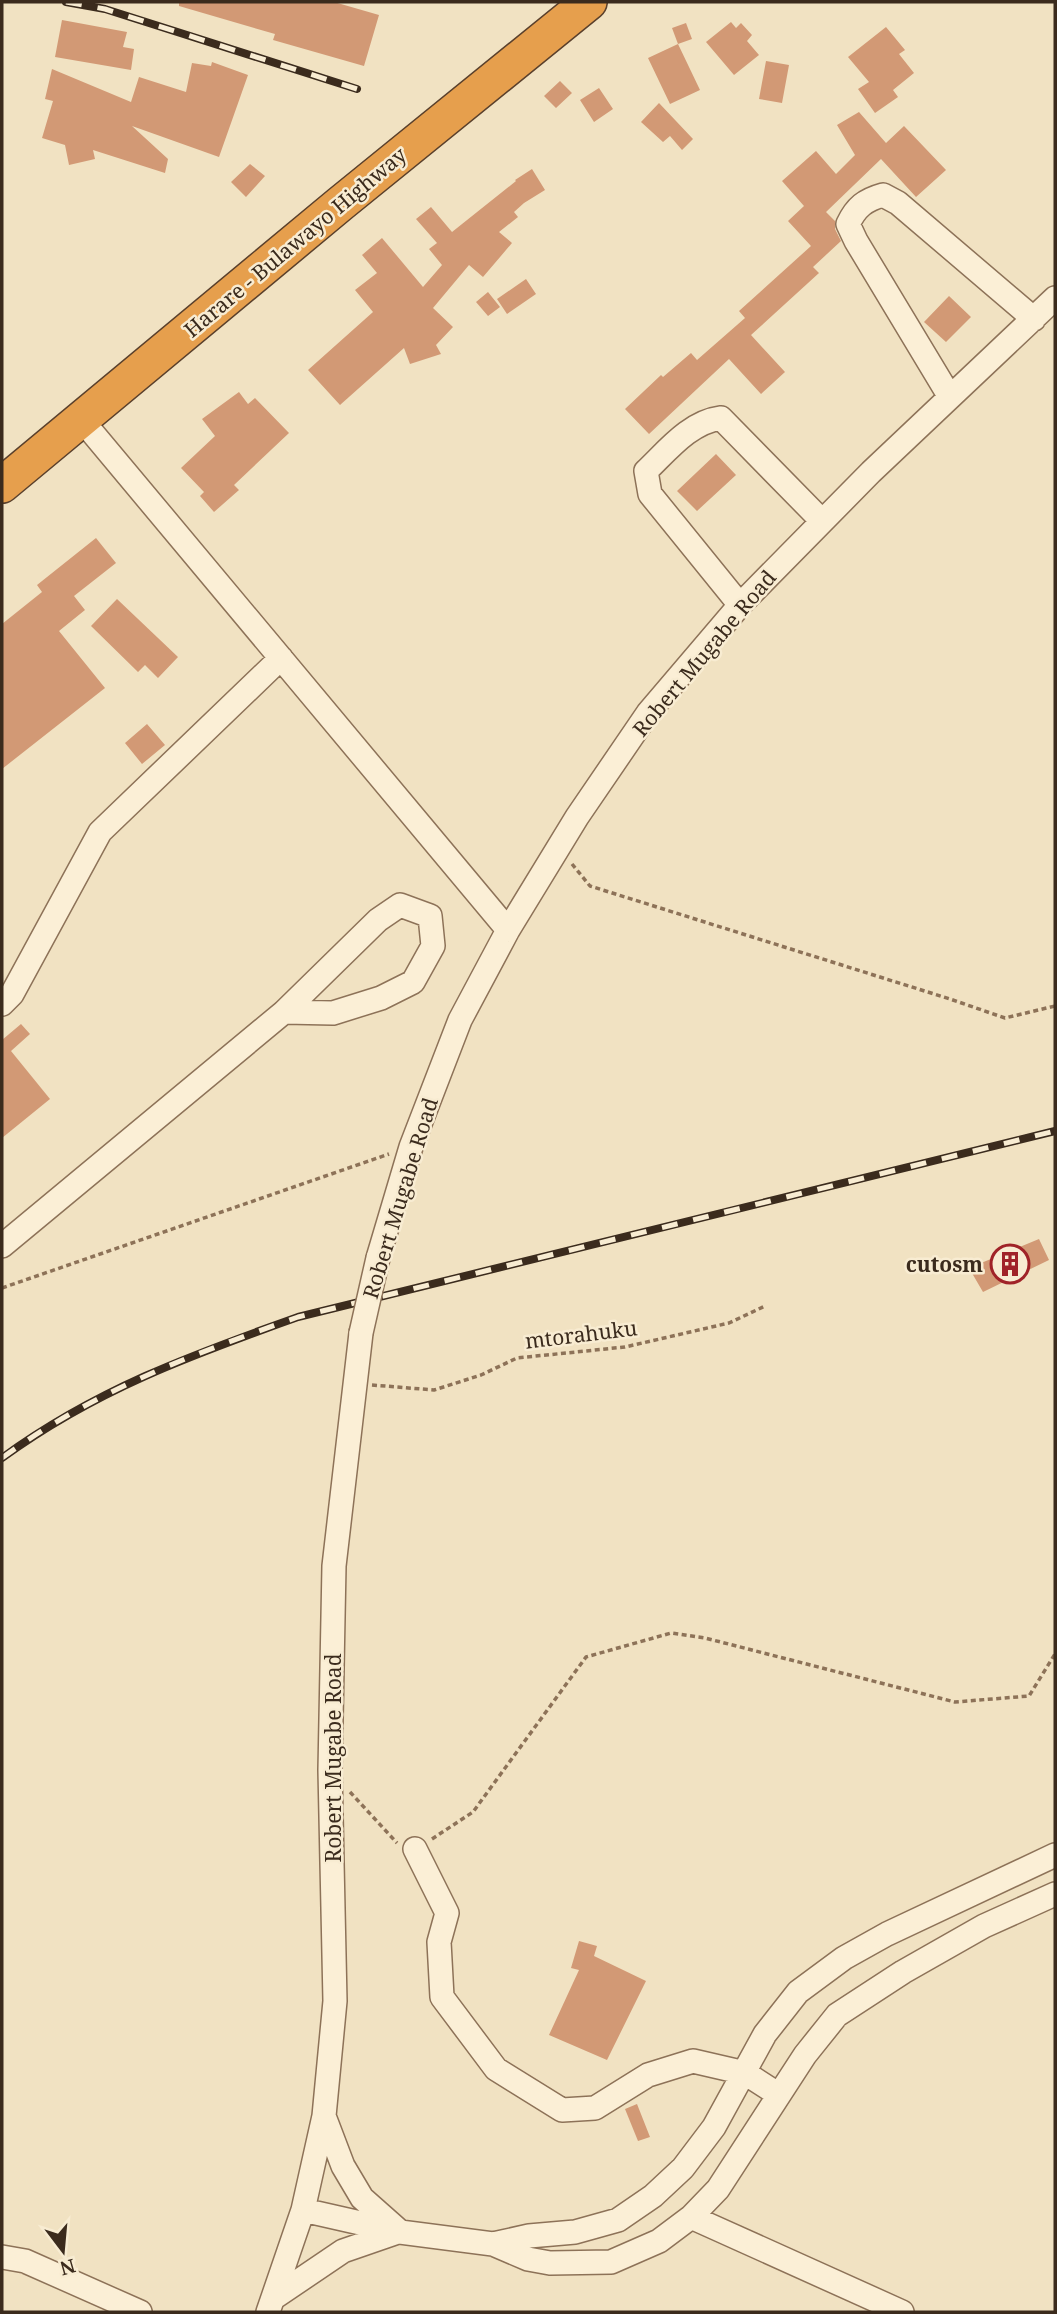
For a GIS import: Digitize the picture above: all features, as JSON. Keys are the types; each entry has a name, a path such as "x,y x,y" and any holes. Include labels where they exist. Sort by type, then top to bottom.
{"highway":[{"name":"Harare - Bulawayo Highway","path":"2,485 351,195 589,2"}],"street":[{"path":"950,397 856,241 848,223 855,209 870,199 883,195 898,203 1034,318"},
{"name":"Robert Mugabe Road","path":"271,2304 303,2210 324,2116 335,2001 330,1770 334,1566 361,1333 378,1258 411,1147 460,1020 508,930 648,713 740,605 822,521 1055,299"},
{"path":"740,605 650,494 646,471 696,427 706,420 721,418 822,521"},
{"path":"82,419 508,930"},
{"path":"2,1004 12,994 100,832 281,658"},
{"path":"2,1246 284,1012 378,920 400,905 430,916 433,946 413,982 381,998 333,1013 284,1012"},
{"path":"415,1849 447,1913 439,1942 442,1997 496,2069 562,2110 595,2108 648,2076 693,2061 745,2073 779,2095"},
{"path":"493,2244 529,2236 575,2232 618,2220 653,2196 683,2168 713,2127 765,2035 798,1992 844,1958 934,1911 1055,1855"},
{"path":"303,2210 400,2232 493,2244 528,2259 550,2263 611,2262 659,2241 691,2217 718,2189 805,2055 837,2015 903,1972 984,1926 1055,1894"},
{"path":"324,2116 343,2166 362,2198 400,2232"},
{"path":"691,2217 902,2312"},
{"path":"271,2304 343,2251 400,2232"},
{"path":"2,2257 25,2261 140,2312"}],"path":[{"path":"559,848 590,886 1005,1018 1055,1006"},
{"path":"2,1288 411,1147"},
{"name":"mtorahuku","path":"360,1384 434,1390 481,1375 517,1358 625,1347 729,1323 765,1306"},
{"path":"330,1770 395,1842 415,1849 473,1812 586,1657 671,1633 705,1638 954,1702 1029,1696 1055,1654"}],"building":[{"path":"179,2 334,2 379,15 364,66 273,40 275,34 179,6"},
{"path":"62,20 127,32 123,47 134,49 131,70 55,57"},
{"path":"731,22 736,28 741,23 752,35 747,41 759,55 734,75 706,42"},
{"path":"686,23 692,39 678,44 672,28"},
{"path":"886,27 905,50 899,54 914,73 893,90 898,97 875,113 858,89 869,82 848,57"},
{"path":"678,44 700,90 670,104 648,58"},
{"path":"766,61 789,65 782,103 759,99"},
{"path":"212,62 248,75 219,157 132,126 168,159 165,173 93,150 95,159 69,165 65,145 42,138 53,101 45,99 52,69 131,102 139,77 186,92 192,63 211,66"},
{"path":"560,81 572,93 556,108 544,96"},
{"path":"599,88 613,109 594,122 580,100"},
{"path":"659,103 693,139 682,150 670,136 663,142 641,122"},
{"path":"859,112 886,143 904,126 946,170 916,197 881,159 826,212 835,221 835,229 841,241 813,267 819,273 751,335 785,372 761,394 729,359 649,434 625,409 661,375 663,377 691,353 697,360 745,318 739,311 811,246 788,221 804,206 782,181 816,151 836,174 855,155 837,125"},
{"path":"250,164 265,176 246,197 231,182"},
{"path":"532,169 545,190 514,212 518,217 499,232 512,243 483,277 469,265 433,308 453,327 436,345 441,354 410,364 404,348 340,405 308,370 373,312 355,290 377,273 362,255 382,238 423,287 442,265 429,249 437,243 416,219 431,207 452,232"},
{"path":"526,279 536,294 507,314 497,299"},
{"path":"488,292 500,307 488,316 476,302"},
{"path":"949,296 971,317 946,342 924,322"},
{"path":"239,392 248,404 255,398 289,433 234,485 239,490 214,512 200,496 204,492 181,468 215,436 202,419"},
{"path":"716,454 736,475 697,511 677,491"},
{"path":"96,538 116,563 74,596 85,610 59,631 105,688 2,769 2,624 42,592 37,585"},
{"path":"117,599 178,657 158,678 145,665 138,672 91,626"},
{"path":"147,724 165,745 142,764 125,743"},
{"path":"21,1024 30,1034 11,1051 50,1099 2,1138 2,1040"},
{"name":"cutosm","path":"1039,1239 1049,1260 983,1292 969,1268"},
{"path":"579,1941 597,1946 594,1956 646,1981 607,2060 549,2035 579,1970 571,1968"},
{"path":"637,2104 650,2137 638,2141 625,2109"}],"railway":[{"path":"66,2 105,9 357,89"},
{"path":"2,1458 72,1413 145,1376 298,1317 1055,1131"}],"place":[{"name":"cutosm","path":"1010,1264"}]}
